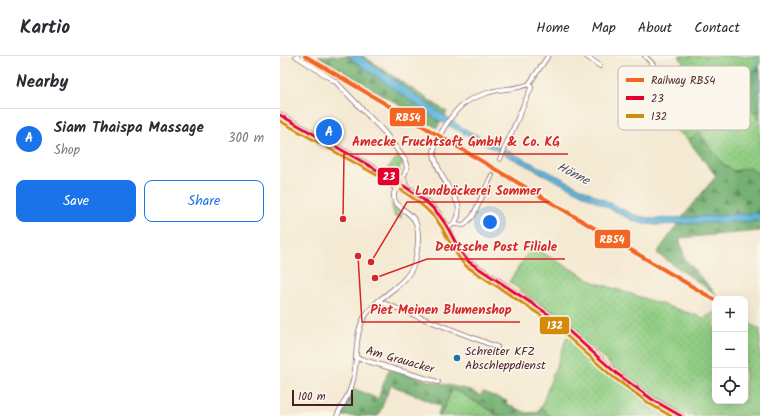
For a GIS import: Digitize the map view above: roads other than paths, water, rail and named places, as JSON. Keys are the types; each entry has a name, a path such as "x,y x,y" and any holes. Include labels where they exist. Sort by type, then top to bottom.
{"main road":[{"path":"280,115 393,180"},
{"path":"393,180 398,176 403,178 405,181 404,186"},
{"path":"393,180 393,185 396,188 400,189 404,186"},
{"path":"404,186 426,202 442,220 459,251 469,262 554,318 616,373 654,400 681,416"}],"street":[{"path":"296,56 336,82 385,133 405,160 407,168 403,178"},
{"path":"447,228 454,224 459,216 458,204 437,163 434,155 435,144 452,116 462,104 489,92 530,83 548,56"},
{"path":"586,56 600,66"},
{"path":"645,56 654,66"},
{"path":"501,157 531,88 530,83"},
{"path":"454,224 464,225 473,216 492,175"},
{"path":"337,416 353,382 361,323 367,313 378,301 409,275 416,256 417,227 413,218 394,201 393,196 396,188"},
{"path":"378,301 497,347"},
{"name":"Am Grauacker","path":"357,358 438,382"}],"water":[{"path":"347,56 360,56 461,127 634,215 653,219 760,213 760,221 655,225 636,222 436,119"}],"waterway":[{"path":"756,56 757,83 760,105"}],"rail line":[{"name":"RB54","path":"305,56 712,298"}],"place":[{"name":"Siam Thaispa Massage","path":"329,132"},
{"name":"Amecke Fruchtsaft GmbH & Co. KG","path":"343,219"},
{"name":"Piet Meinen Blumenshop","path":"358,256"},
{"name":"Landbäckerei Sommer","path":"371,262"},
{"name":"Deutsche Post Filiale","path":"375,278"},
{"name":"Schreiter KFZ Abschleppdienst","path":"457,358"}],"water label":[{"name":"Hönne","path":"573,174"}]}
